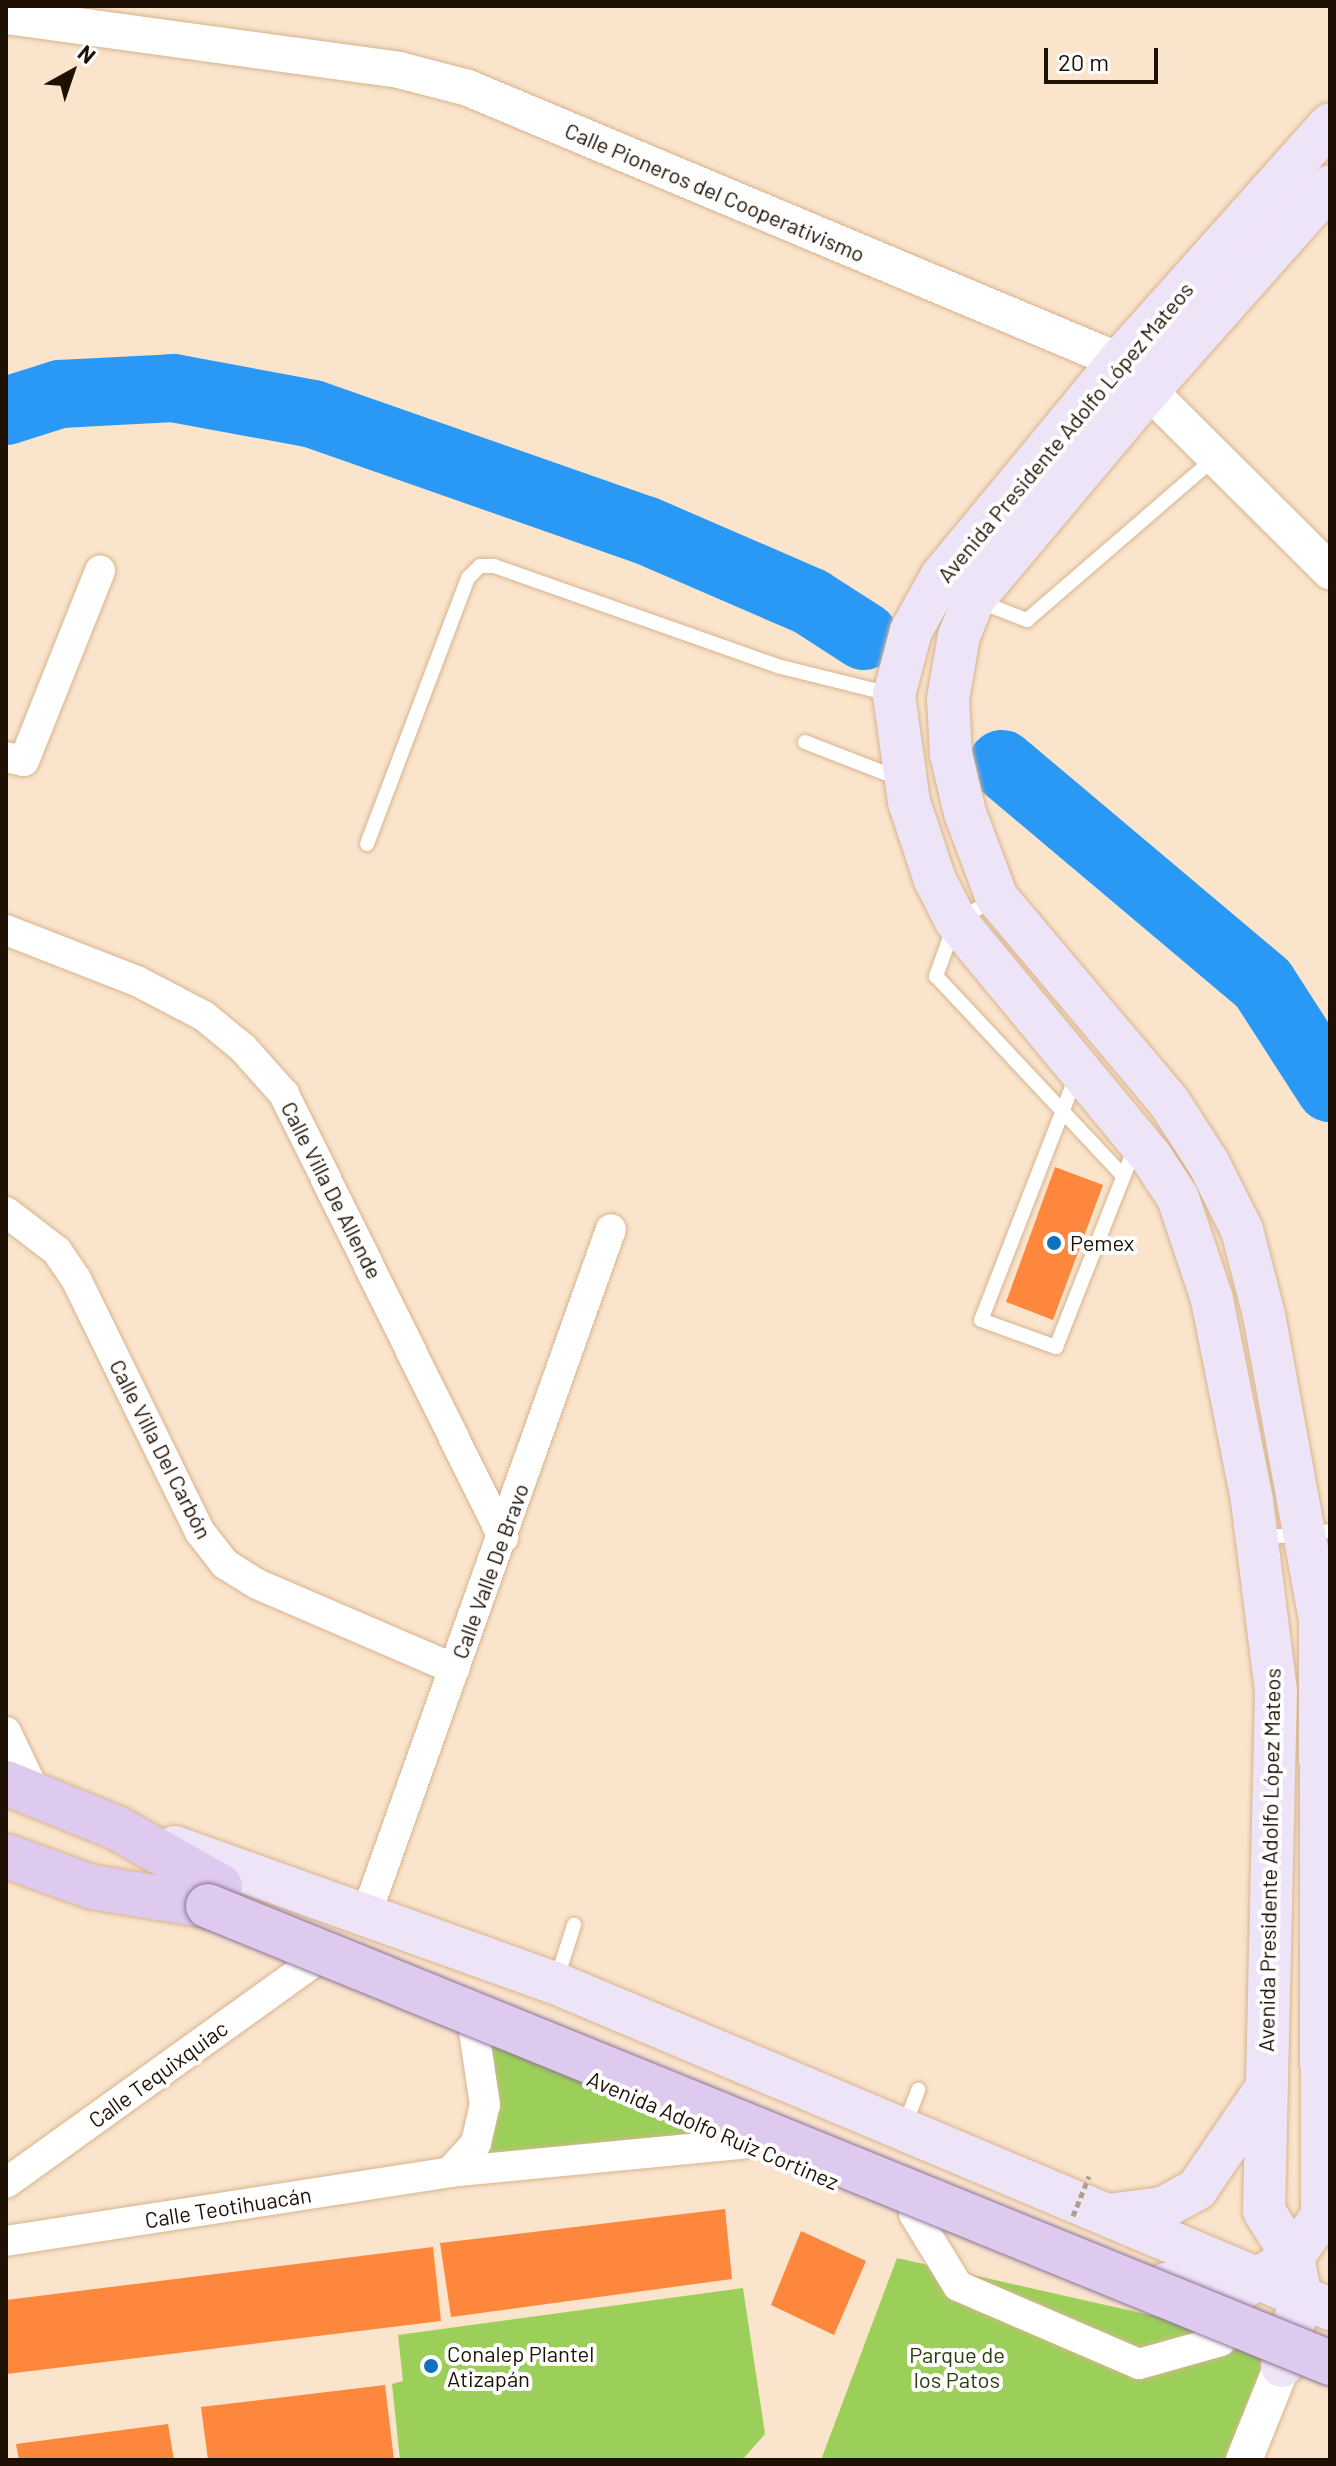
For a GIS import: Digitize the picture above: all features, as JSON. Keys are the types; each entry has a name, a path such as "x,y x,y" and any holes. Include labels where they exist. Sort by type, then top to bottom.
{"main road":[{"name":"Avenida Presidente Adolfo López Mateos","path":"1282,2366 1316,2304 1277,2268 1264,2211 1276,1691 1258,1538 1224,1349 1200,1250 1178,1198 1130,1158 1078,1070 956,921 935,880 904,780 894,695 911,631 941,577 1119,361 1330,124"},
{"name":"Avenida Presidente Adolfo López Mateos","path":"1277,2268 1326,2222 1326,1681 1318,1532 1242,1230 1209,1164 1169,1102 997,898 965,813 951,754 948,699 959,636 974,599 1150,389 1330,186"},
{"name":"Avenida Adolfo Ruiz Cortinez","path":"21,1789 117,1828 367,1912 555,1983 911,2109 1100,2215 1277,2268"},
{"name":"Avenida Adolfo Ruiz Cortinez","path":"117,1828 214,1896 1330,2363"},
{"name":"Avenida Adolfo Ruiz Cortinez","path":"6,1856 473,2025 661,2111 1330,2384"},
{"name":"Avenida Adolfo Ruiz Cortinez","path":"92,1887 214,1896 1330,2340"},
{"path":"1100,2215 1163,2208 1197,2189 1265,2090"},
{"path":"661,2111 730,2114 801,2131 1184,2291 1209,2298 1277,2268"}],"street":[{"name":"Calle Pioneros del Cooperativismo","path":"6,16 399,70 468,88 1119,361 1218,455 1330,571"},
{"path":"6,757 24,761 100,571"},
{"name":"Calle Villa De Allende","path":"6,930 137,981 204,1016 243,1048 284,1094 503,1538"},
{"name":"Calle Villa Del Carbón","path":"6,1212 57,1251 76,1279 200,1532 225,1564 257,1584 454,1669"},
{"name":"Calle Valle De Bravo","path":"367,1912 611,1229"},
{"path":"6,1732 21,1789"},
{"name":"Calle Tequixquiac","path":"6,2183 309,1965"},
{"path":"450,2172 476,2143 485,2105 473,2025"},
{"name":"Calle Teotihuacán","path":"6,2241 450,2172 743,2144"},
{"path":"1244,2460 1282,2366"}],"lane":[{"path":"974,599 1027,620 1218,455"},
{"path":"367,844 468,578 480,566 494,566 781,667 894,695"},
{"path":"805,742 904,780"},
{"path":"997,898 956,921 936,976 1061,1110 1130,1158 1056,1347 981,1320 1061,1110 1078,1070"},
{"path":"1258,1538 1318,1532"},
{"path":"555,1983 574,1925"}],"green space":[{"path":"473,2025 743,2144 450,2172 476,2143"},
{"name":"Parque de los Patos","path":"897,2258 1172,2320 1282,2366 1244,2460 821,2460"},
{"path":"743,2288 765,2434 743,2459 400,2460 392,2384 403,2381 398,2335"}],"building":[{"name":"Pemex","path":"1055,1167 1103,1185 1053,1320 1006,1302"},
{"path":"725,2209 732,2279 451,2317 440,2243"},
{"path":"801,2231 866,2261 834,2335 771,2305"},
{"path":"433,2247 441,2321 6,2374 6,2300"},
{"path":"385,2385 394,2460 208,2460 201,2407"},
{"path":"168,2424 174,2460 19,2460 16,2444"}],"waterway":[{"path":"6,411 60,394 173,388 313,414 645,530 811,602 864,636"},
{"path":"1002,764 1263,984 1330,1088"}],"place":[{"name":"Pemex","path":"1054,1243"},
{"name":"Conalep Plantel Atizapán","path":"431,2366"}]}
